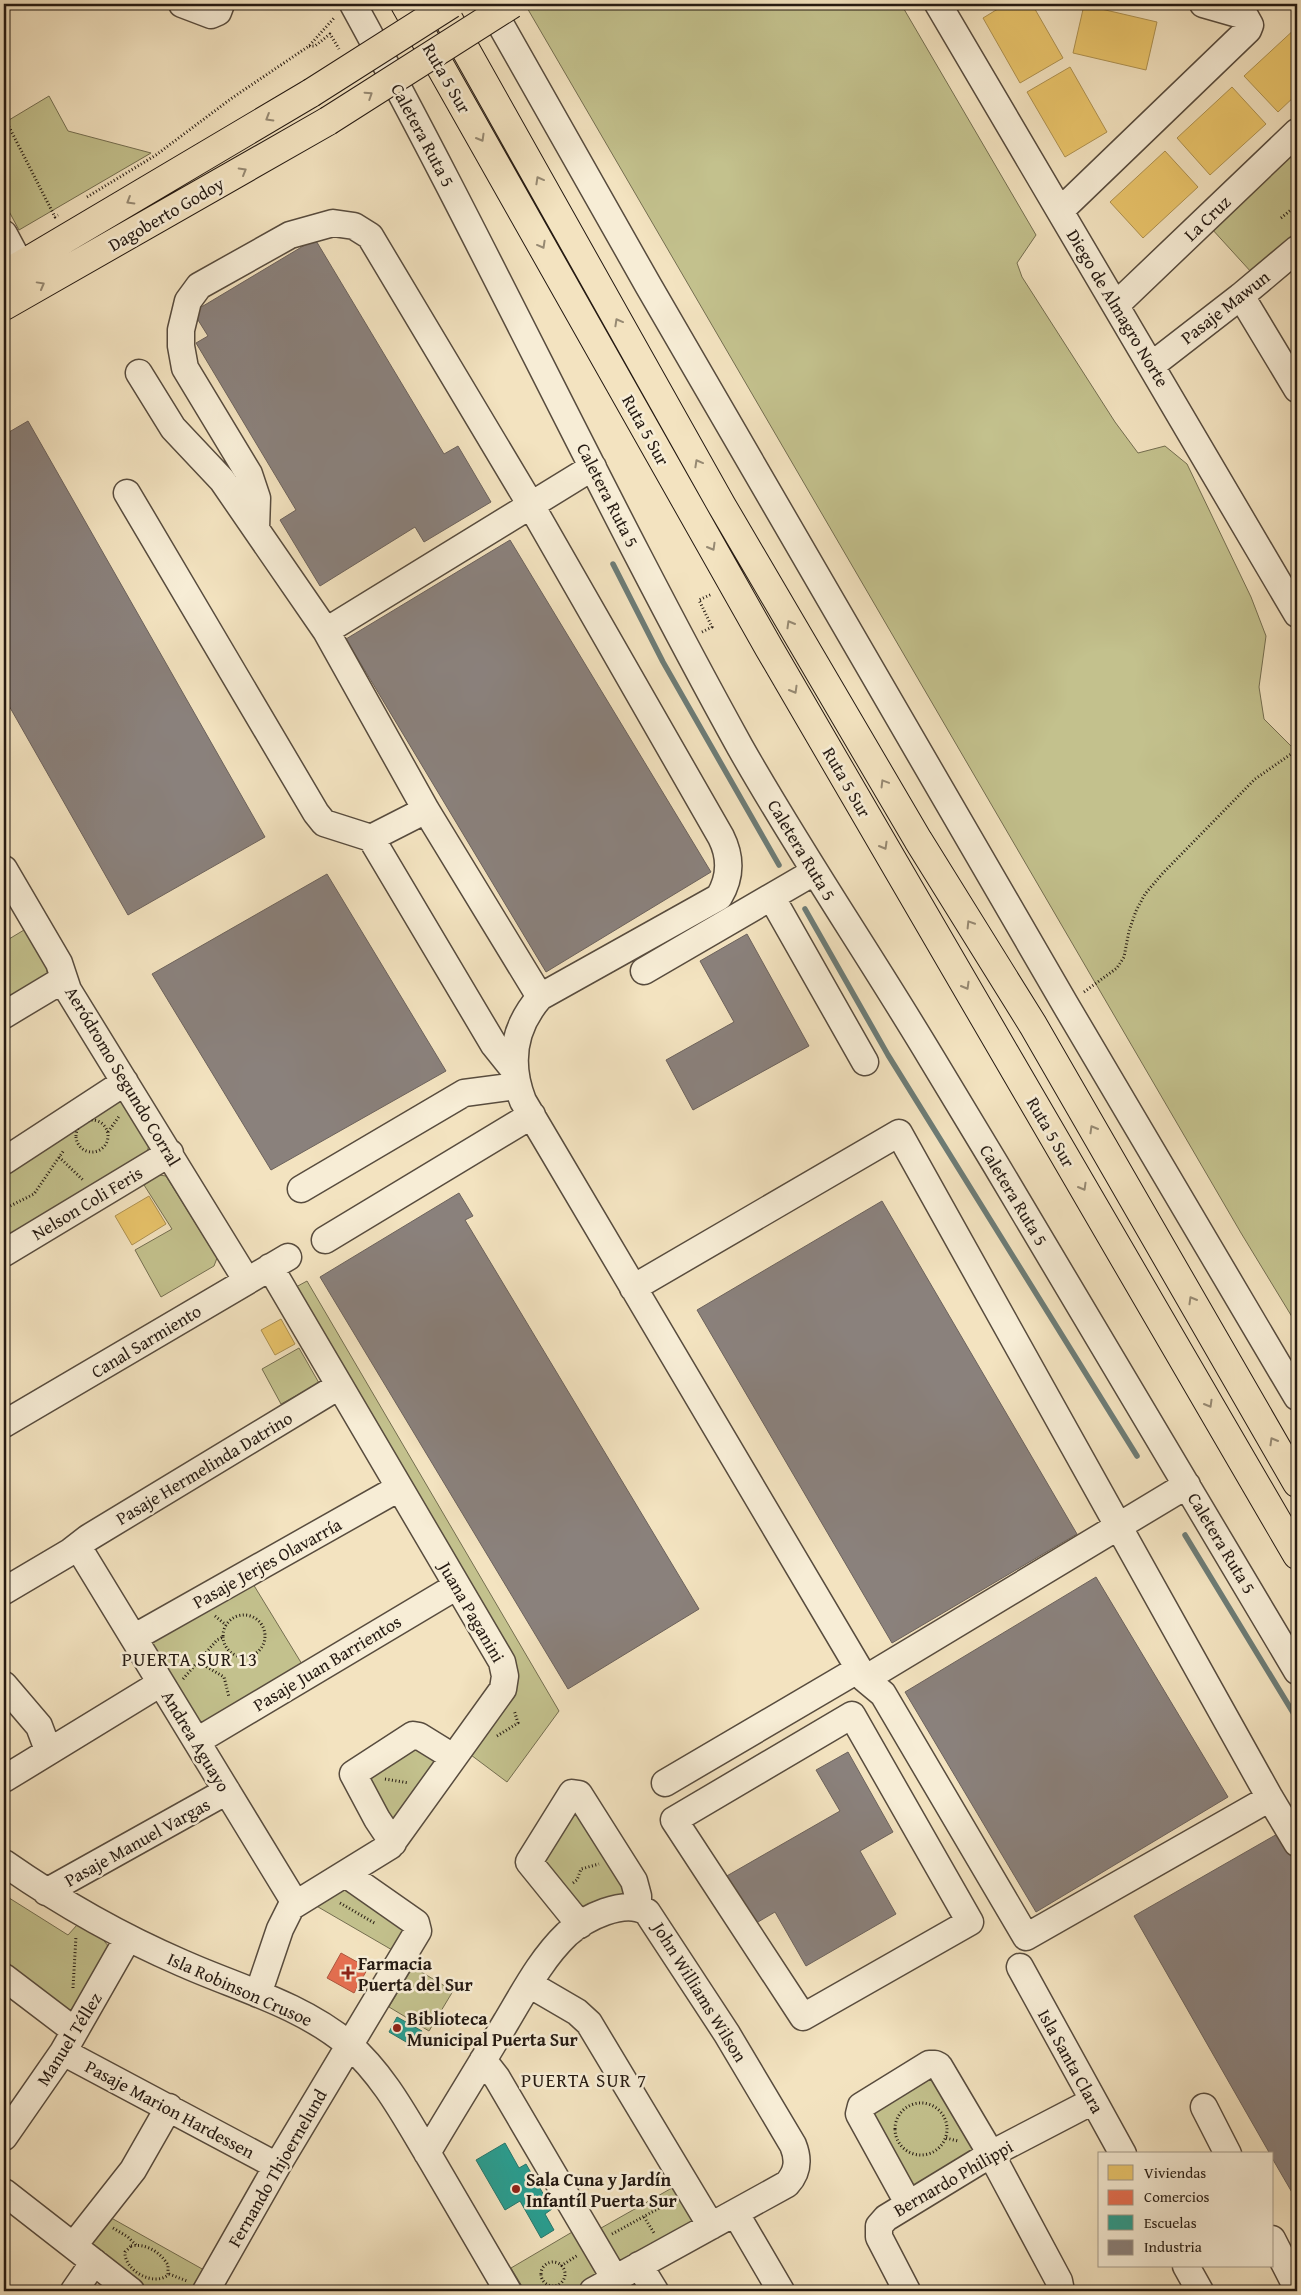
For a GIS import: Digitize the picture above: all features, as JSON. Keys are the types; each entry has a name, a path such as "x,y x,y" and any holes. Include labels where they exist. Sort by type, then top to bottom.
{"main road":[{"name":"Ruta 5 Sur","path":"405,4 733,583 1297,1555"},
{"name":"Ruta 5 Sur","path":"440,4 722,506 918,840 1033,1025 1297,1483"},
{"name":"Dagoberto Godoy","path":"12,270 83,214 311,93 450,4"},
{"name":"Dagoberto Godoy","path":"4,306 328,121 512,4"},
{"path":"83,214 101,252"}],"street":[{"path":"182,4 211,14 219,8"},
{"path":"488,4 648,285 1065,1004 1297,1397"},
{"name":"Diego de Almagro Norte","path":"938,4 1297,614"},
{"path":"1060,211 1248,30 1250,25 1245,16 1202,4"},
{"name":"Caletera Ruta 5","path":"346,9 418,124 682,641 743,752 814,872 923,1044 1297,1671"},
{"name":"La Cruz","path":"1116,304 1297,132"},
{"path":"256,529 257,498 249,474 184,368 181,346 185,308 191,295 199,286 290,235 333,223 354,226 370,236 532,507 721,837 729,864 726,881 719,897 540,997 530,1009 516,1038 516,1078"},
{"path":"4,234 12,270"},
{"name":"Pasaje Mawun","path":"1152,365 1241,296 1297,249"},
{"path":"1241,296 1297,390"},
{"path":"139,372 173,428 187,445 215,470 326,632 426,810 540,997"},
{"path":"326,632 532,507 593,467"},
{"path":"127,493 316,813 324,823 370,838 494,1045 516,1078 532,1115 862,1674 883,1694 1026,1937 1270,1798"},
{"path":"370,838 426,810"},
{"name":"Aeródromo Segundo Corral","path":"4,869 59,963 68,990 247,1281"},
{"path":"644,971 814,872"},
{"path":"772,898 865,1062"},
{"path":"4,1015 64,979"},
{"path":"301,1189 464,1093 516,1078"},
{"path":"4,1161 125,1082"},
{"path":"325,1240 532,1115"},
{"path":"633,1288 899,1133 1118,1528 1297,1843"},
{"name":"Nelson Coli Feris","path":"4,1252 170,1153"},
{"name":"Canal Sarmiento","path":"4,1424 279,1262"},
{"name":"Juana Paganini","path":"258,1994 284,1918 295,1903 346,1874 393,1843 503,1689 505,1676 502,1662 340,1386 279,1262"},
{"name":"Pasaje Hermelinda Datrino","path":"70,1552 88,1538 340,1386"},
{"path":"665,1783 862,1674 1118,1528 1187,1485"},
{"name":"Pasaje Jerjes Olavarría","path":"135,1637 399,1488"},
{"path":"4,1591 70,1552"},
{"name":"Andrea Aguayo","path":"70,1552 81,1553 89,1561 295,1903"},
{"name":"Pasaje Juan Barrientos","path":"197,1741 457,1586"},
{"path":"4,1684 39,1726 48,1750"},
{"path":"4,1780 48,1750 164,1688"},
{"path":"852,1715 970,1922 803,2017 674,1820 736,1782 852,1715"},
{"path":"393,1843 377,1819 353,1774 413,1735 419,1736 453,1757"},
{"path":"719,1752 736,1782"},
{"name":"Pasaje Manuel Vargas","path":"46,1892 227,1791"},
{"path":"580,1925 529,1862 572,1792 579,1794 634,1881 637,1888 638,1908"},
{"name":"Isla Robinson Crusoe","path":"4,1863 46,1892 128,1938 311,2019 349,2045 389,2090 508,2291"},
{"name":"Fernando Thjoernelund","path":"206,2291 276,2166 349,2045 363,2026 419,1928 416,1923 346,1874"},
{"name":"John Williams Wilson","path":"427,2153 529,1984 547,1957 566,1935 580,1925 616,1909 638,1908 647,1912 658,1925 732,2042 796,2153 797,2168 794,2177 787,2184 736,2214 604,2285"},
{"name":"Manuel Téllez","path":"4,2137 69,2042 128,1938"},
{"name":"Isla Santa Clara","path":"1020,1967 1122,2152"},
{"name":"Pasaje Marion Hardessen","path":"4,1977 69,2042 169,2107 276,2166"},
{"path":"529,1984 577,2012 589,2023 711,2226"},
{"path":"483,2060 497,2078 594,2244 604,2285"},
{"path":"908,2203 859,2114 859,2109 929,2064 935,2064 939,2066 991,2154 1059,2281 1060,2291"},
{"name":"Bernardo Philippi","path":"907,2291 881,2241 878,2231 886,2218 991,2154 1093,2101"},
{"path":"74,2245 133,2170 169,2107"},
{"path":"1204,2107 1227,2152"},
{"path":"5,2196 74,2245 131,2291"},
{"path":"736,2214 781,2291"},
{"path":"1274,2243 1297,2288"},
{"path":"74,2291 94,2262"},
{"path":"639,2265 655,2291"},
{"path":"1187,2268 1200,2291"}],"path":[{"path":"83,214 156,154 232,98 309,46 326,25 346,9"},
{"path":"309,46 315,46 330,34 343,56"},
{"path":"4,117 55,217 63,212"},
{"path":"1281,218 1297,205"},
{"path":"682,641 712,627 698,600 733,583"},
{"path":"1079,995 1117,968 1124,957 1129,931 1136,911 1145,894 1162,874 1256,779 1297,750"},
{"path":"87,1120 100,1122 107,1132 105,1145 93,1152 84,1150 74,1141 77,1128 87,1120"},
{"path":"39,1137 100,1195"},
{"path":"4,1208 34,1194 66,1147"},
{"path":"244,1615 257,1620 264,1632 264,1642 259,1650 246,1656 237,1655 229,1650 224,1637 225,1628 231,1620 244,1615"},
{"path":"164,1688 202,1656 217,1640 224,1637"},
{"path":"202,1656 207,1667 224,1677 228,1694 242,1714"},
{"path":"353,1774 432,1787"},
{"path":"556,1896 577,1880 581,1870 595,1867 614,1850"},
{"path":"73,1991 76,1936"},
{"path":"919,2102 929,2104 938,2109 945,2117 948,2127 946,2138 940,2147 931,2153 914,2154 905,2150 898,2142 895,2132 896,2121 901,2112 909,2105 919,2102"},
{"path":"594,2244 690,2191"},
{"path":"131,2246 149,2248 166,2261 169,2274 161,2279 146,2277 133,2268 125,2256 125,2252 131,2246"},
{"path":"555,2262 562,2267 564,2277 556,2286 548,2286 542,2280 541,2272 547,2263 555,2262"},
{"path":"546,2291 548,2286"}],"shaded area":[{"path":"529,4 901,4 1036,235 1017,263 1022,277 1115,422 1138,453 1165,446 1187,464 1251,597 1266,636 1259,687 1264,719 1297,752 1297,1325 1241,1233 526,6"},
{"path":"49,96 68,131 151,153 19,230 4,202 4,123"},
{"path":"1297,148 1297,236 1252,273 1211,228"},
{"path":"29,927 45,957 47,963 46,975 4,1002 4,942"},
{"path":"119,1094 149,1145 147,1152 4,1241 4,1167"},
{"path":"159,1175 166,1176 217,1258 214,1266 161,1297 135,1250 172,1229 144,1185"},
{"path":"307,1281 559,1711 507,1782 471,1755 512,1692 296,1287"},
{"path":"299,1348 319,1383 281,1404 262,1369"},
{"path":"250,1579 305,1669 212,1726 200,1724 151,1648 150,1639"},
{"path":"411,1741 437,1761 396,1824 363,1772"},
{"path":"572,1805 628,1879 624,1893 580,1914 535,1859"},
{"path":"346,1885 407,1923 399,1954 313,1904"},
{"path":"6,1896 68,1935 77,1925 96,1934 107,1944 109,1949 70,2014 4,1960"},
{"path":"413,1967 453,1991 429,2031 389,2007"},
{"path":"930,2071 978,2148 910,2189 867,2112"},
{"path":"679,2184 697,2210 693,2225 615,2265 594,2232"},
{"path":"106,2215 204,2270 193,2291 150,2291 95,2248 90,2237"},
{"path":"579,2228 599,2276 574,2291 525,2291 511,2268"}],"building: Viviendas":[{"path":"1006,4 1032,4 1063,58 1020,83 983,18"},
{"path":"1084,5 1157,22 1146,70 1073,53"},
{"path":"1297,27 1297,94 1278,112 1244,76"},
{"path":"1070,67 1107,132 1065,157 1027,92"},
{"path":"1232,87 1266,124 1210,175 1177,138"},
{"path":"1165,151 1198,187 1143,238 1110,202"},
{"path":"149,1196 166,1224 132,1245 115,1216"},
{"path":"281,1319 295,1344 275,1355 261,1330"}],"building: Comercios":[{"name":"Farmacia Puerta del Sur","path":"341,1953 368,1968 354,1993 327,1978"}],"building: Escuelas":[{"path":"397,2017 422,2031 413,2046 389,2032"},
{"path":"505,2143 519,2168 526,2164 552,2209 545,2214 554,2230 541,2238 520,2201 505,2210 476,2160"}],"building: Industria":[{"path":"315,239 444,454 458,446 491,502 424,542 415,527 320,586 280,520 296,510 196,343 208,336 193,312"},
{"path":"28,421 265,837 128,915 4,697 4,435"},
{"path":"510,540 711,872 546,972 346,639"},
{"path":"327,874 446,1071 271,1170 152,974"},
{"path":"747,934 809,1046 693,1110 666,1060 734,1022 700,961"},
{"path":"459,1193 473,1216 465,1220 699,1609 568,1689 320,1277"},
{"path":"882,1201 1077,1534 892,1643 697,1310"},
{"path":"1096,1577 1228,1797 1036,1912 905,1692"},
{"path":"848,1752 893,1832 860,1851 896,1914 806,1966 775,1912 746,1929 718,1881 840,1811 816,1770"},
{"path":"1279,1833 1297,1865 1297,2201 1274,2161 1274,2152 1269,2152 1134,1916"}],"waterway":[{"path":"613,564 663,662 779,865"},
{"path":"805,909 888,1055 1137,1456"},
{"path":"1185,1535 1297,1719"}],"place":[{"name":"Farmacia Puerta del Sur","path":"348,1973"},
{"name":"Biblioteca Municipal Puerta Sur","path":"397,2028"},
{"name":"Sala Cuna y Jardín Infantíl Puerta Sur","path":"516,2189"}],"district":[{"name":"PUERTA SUR 13","path":"190,1659"},
{"name":"PUERTA SUR 7","path":"584,2080"}]}
